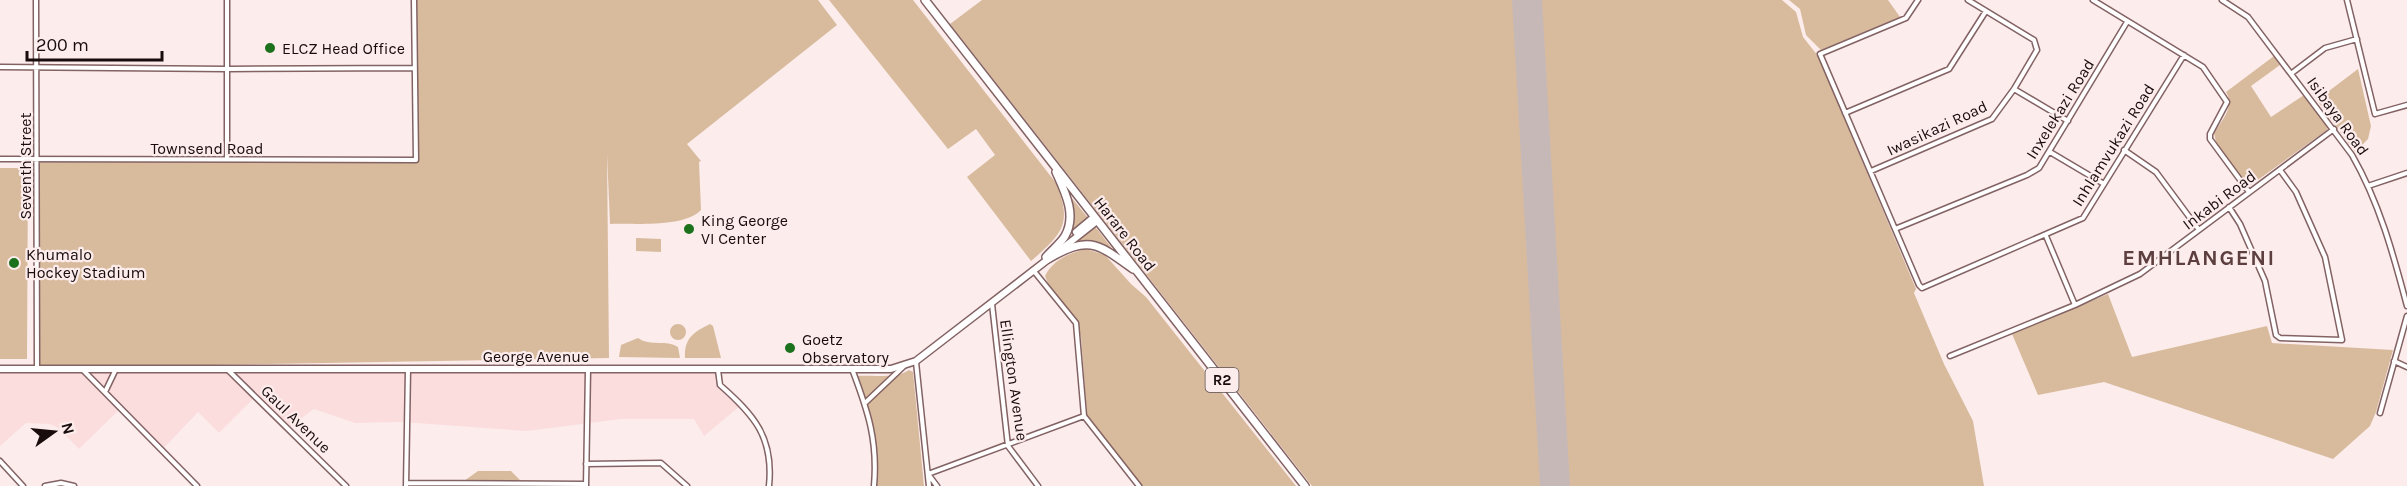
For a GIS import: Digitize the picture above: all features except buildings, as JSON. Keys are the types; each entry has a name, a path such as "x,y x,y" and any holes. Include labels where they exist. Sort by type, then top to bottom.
{"highway":[{"name":"Harare Road","path":"925,0 1305,486"},
{"path":"1047,258 1065,236 1071,212 1051,162"},
{"path":"1047,258 1073,246 1090,244 1107,250 1140,274"}],"main road":[{"name":"George Avenue","path":"1,371 36,368 877,370 905,366 916,361 992,304 1096,219"}],"street":[{"name":"Seventh Street","path":"36,0 38,159 36,368"},
{"path":"227,0 227,159"},
{"path":"0,67 415,68 414,0"},
{"path":"1895,229 1820,54 1906,18 1918,0"},
{"name":"Iwasikazi Road","path":"1871,171 1992,119 2037,50 2035,43 1968,0"},
{"name":"Isibaya Road","path":"2222,0 2248,17 2352,154 2388,234 2407,306"},
{"path":"2347,0 2375,114 2407,105"},
{"path":"2095,1 2203,67 2226,98 2227,104 2209,136 2249,192"},
{"path":"1845,113 1952,67 1986,11"},
{"name":"Inxelekazi Road","path":"1895,229 2031,173 2042,165 2127,21"},
{"path":"2292,73 2328,46 2357,39"},
{"name":"Inhlamvukazi Road","path":"1895,229 1922,288 2083,218 2184,55"},
{"name":"Townsend Road","path":"0,159 414,161 417,157 415,68"},
{"path":"2014,88 2068,121"},
{"name":"Inkabi Road","path":"1950,356 2140,274 2334,129"},
{"path":"2124,150 2156,172 2199,230"},
{"path":"2050,152 2104,184"},
{"path":"2229,207 2240,224 2265,281 2276,335 2291,338 2342,340 2325,257 2296,192 2280,170"},
{"path":"2368,186 2407,173"},
{"path":"2046,236 2075,304"},
{"path":"1036,268 1076,323 1084,416 1139,486"},
{"name":"Ellington Avenue","path":"992,304 1008,446 1038,486"},
{"path":"2380,413 2407,316"},
{"path":"916,361 929,486"},
{"path":"2394,361 2407,367"},
{"path":"865,403 905,366"},
{"path":"81,368 197,486"},
{"path":"104,392 116,368"},
{"path":"408,369 406,484 497,485 586,485 588,370"},
{"path":"852,369 865,403 874,439 874,486"},
{"name":"Gaul Avenue","path":"228,370 346,486"},
{"path":"718,370 720,385 751,414 759,427 770,461 769,486"},
{"path":"928,474 1084,416"},
{"path":"0,461 23,486"},
{"path":"586,464 661,463 687,486"},
{"path":"928,474 937,486"},
{"path":"45,486 61,483 74,486"}],"shaded area":[{"path":"416,0 818,0 837,25 687,144 701,161 699,162 701,210 693,216 671,222 610,224 607,153 609,358 37,368 37,159 417,162"},
{"path":"829,0 913,0 1056,183 1064,209 1062,227 1050,243 1031,261 967,177 995,155 976,129 948,149"},
{"path":"982,0 1782,0 1796,12 1803,37 1818,56 1916,289 1914,293 1944,364 1973,421 1984,486 1312,486 950,24"},
{"path":"1789,0 1888,0 1900,17 1821,50 1806,35 1800,9"},
{"path":"2274,56 2280,65 2251,86 2271,117 2304,95 2328,126 2327,130 2248,187 2216,142 2214,133 2228,108 2226,92"},
{"path":"2358,69 2371,126 2368,139 2355,152 2317,100"},
{"name":"Khumalo Hockey Stadium","path":"0,168 28,168 27,359 0,359"},
{"path":"1066,191 1089,219 1067,238 1069,230"},
{"path":"1094,227 1117,255 1104,248 1067,246"},
{"path":"636,238 661,239 661,252 636,251"},
{"path":"1086,249 1105,255 1146,297 1296,486 1141,486 1087,415 1081,337 1074,320 1053,292 1045,276 1048,270 1062,258"},
{"path":"2108,294 2132,357 2267,326 2272,343 2393,350 2370,426 2333,459 2104,382 2038,395 2012,334"},
{"path":"675,324 681,324 686,332 684,338 675,340 670,335 670,329"},
{"path":"710,324 713,326 721,358 685,358 686,345 691,336"},
{"path":"638,338 648,342 669,343 678,347 680,358 619,357 621,345"},
{"path":"909,370 913,372 924,486 875,486 872,422 857,376 891,376"},
{"path":"716,372 715,380 718,386 740,406 704,436 694,419 621,419 527,431 402,422 355,423 314,409 288,428 256,396 219,433 198,412 162,450 121,408 79,449 57,427 49,424 26,423 0,446 0,373"},
{"path":"478,471 511,471 521,481 464,481"}],"runway":[{"path":"1527,0 1555,486"}],"place":[{"name":"ELCZ Head Office","path":"270,48"},
{"name":"King George VI Center","path":"689,229"},
{"name":"Khumalo Hockey Stadium","path":"14,263"},
{"name":"Goetz Observatory","path":"790,348"}],"district":[{"name":"EMHLANGENI","path":"2199,258"}]}
